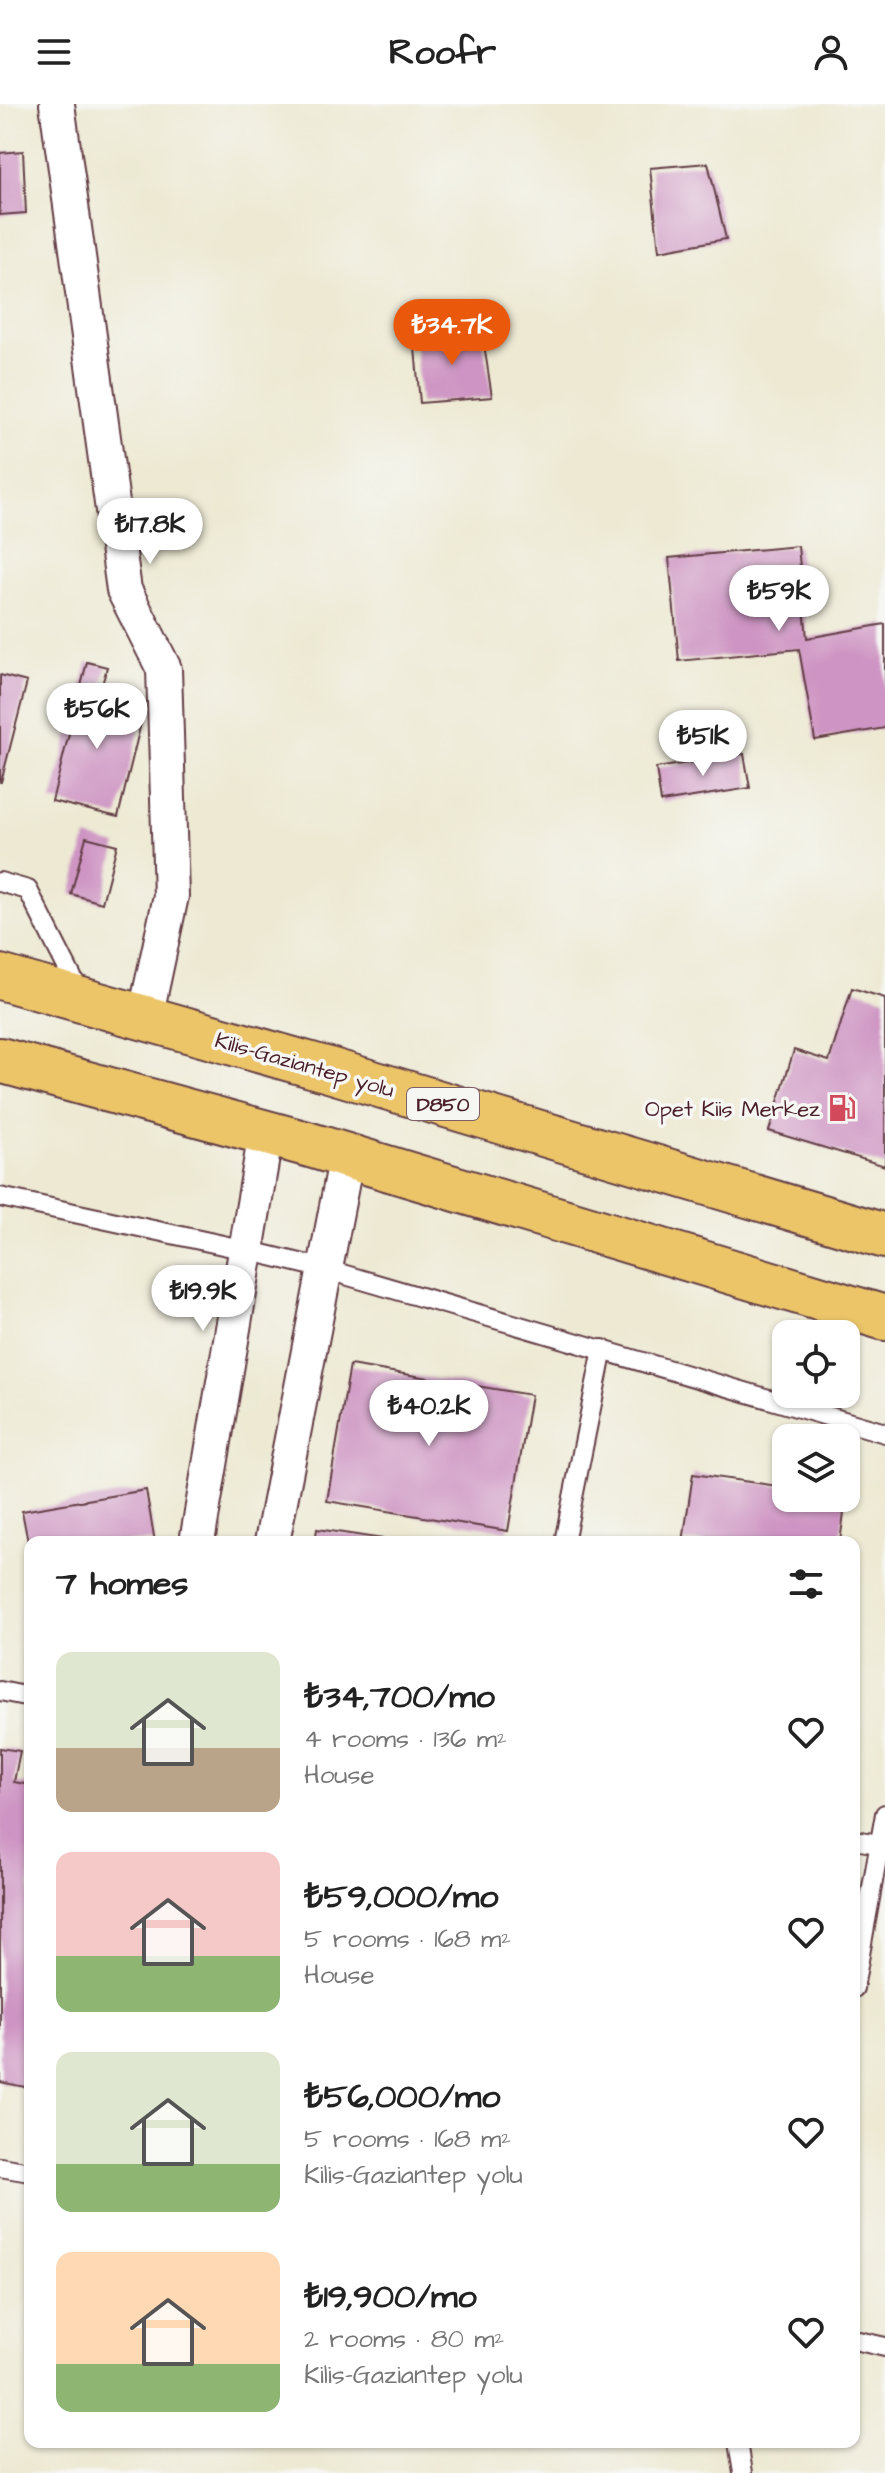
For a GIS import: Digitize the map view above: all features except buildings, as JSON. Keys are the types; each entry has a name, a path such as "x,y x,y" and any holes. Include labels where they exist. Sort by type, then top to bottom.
{"highway":[{"name":"Kilis-Gaziantep yolu","path":"0,977 885,1236"},
{"path":"0,1060 347,1155 885,1318"}],"street":[{"path":"57,104 124,590 164,669 171,896 145,1018"},
{"path":"198,1536 266,1133"},
{"path":"273,1536 347,1155"}],"lane":[{"path":"0,882 28,890 84,1001"},
{"path":"0,1197 325,1269 885,1433"},
{"path":"565,1536 603,1349"},
{"path":"0,1691 24,1696"},
{"path":"860,1957 885,1814"},
{"path":"860,1841 882,1845"},
{"path":"0,2167 24,2171"},
{"path":"860,2341 885,2347"},
{"path":"739,2448 743,2473"}],"place":[{"name":"Opet Kiis Merkez","path":"842,1108"}]}
